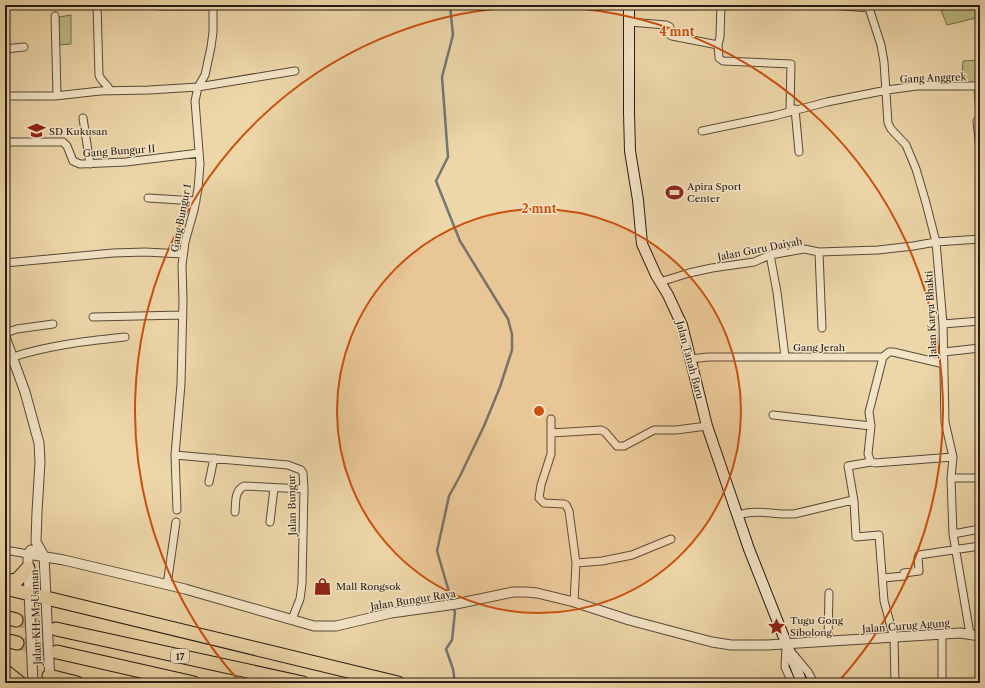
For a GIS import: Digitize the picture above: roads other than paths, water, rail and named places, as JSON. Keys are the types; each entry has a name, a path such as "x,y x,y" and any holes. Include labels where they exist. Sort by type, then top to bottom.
{"highway":[{"path":"5,582 17,580 28,568"},
{"path":"5,588 398,683"},
{"name":"17","path":"56,628 303,683"},
{"name":"17","path":"57,652 194,683"},
{"path":"5,671 20,683"},
{"path":"49,680 77,683"}],"main road":[{"name":"Jalan Tanah Baru","path":"629,5 630,151 638,200 642,244 682,326 705,426 749,549 802,683"}],"street":[{"path":"97,5 99,75 110,91"},
{"path":"721,5 720,37 718,45 719,58 723,61 791,64 792,110 799,152"},
{"path":"830,5 869,6"},
{"path":"160,6 213,6"},
{"name":"Gang Bungur 1","path":"177,510 175,455 181,384 183,254 196,201 199,174 199,153 195,101 198,86 205,75 211,47 213,32 213,6"},
{"name":"Jalan Karya Bhakti","path":"869,6 881,45 887,90 888,123 891,129 906,145 916,169 936,242 944,324 945,422 953,457 951,478 953,534 970,634"},
{"path":"55,16 57,95"},
{"path":"629,22 666,25 670,27 670,35 672,36 689,38 718,45"},
{"path":"5,49 24,47"},
{"path":"5,96 57,95 198,86 295,71"},
{"name":"Gang Anggrek","path":"702,131 887,90 917,86 980,86"},
{"path":"83,118 90,164"},
{"path":"978,121 980,150"},
{"name":"Gang Bungur II","path":"5,142 63,142 67,146 74,161 80,164 126,162 199,153"},
{"path":"148,198 196,201"},
{"name":"Jalan Guru Daiyah","path":"660,282 712,268 754,262 770,256 804,249 820,252 878,250 936,242 980,239"},
{"path":"5,263 113,253 145,252 183,254"},
{"path":"820,252 822,328"},
{"path":"770,256 777,292 785,357"},
{"path":"93,317 183,315"},
{"path":"944,324 980,322"},
{"path":"5,333 17,329 53,324"},
{"path":"13,357 38,349 126,337"},
{"path":"5,338 25,392 39,443 40,462 36,512 36,542 44,556"},
{"path":"944,352 980,348"},
{"name":"Gang Jerah","path":"690,359 708,357 884,357 889,352 897,352 944,364"},
{"path":"871,462 868,454 871,426 869,412 884,357"},
{"path":"773,415 871,426"},
{"path":"551,419 551,454 541,485 539,498 544,503 564,504 569,511 576,563 574,602"},
{"path":"551,433 601,430 605,432 618,446 629,444 654,430 692,429 705,426"},
{"name":"Jalan Bungur","path":"175,455 288,465 301,470 303,473 304,489 302,584 300,599 292,619"},
{"path":"895,683 894,638 884,601 879,535 856,537 854,501 852,500 848,466 871,462 875,463 953,457"},
{"path":"209,482 214,458"},
{"path":"951,478 980,478"},
{"path":"235,512 237,491 244,486 304,489"},
{"path":"270,522 274,488"},
{"path":"738,515 756,512 786,515 794,514 852,500"},
{"path":"167,585 176,522"},
{"path":"953,534 980,529"},
{"path":"576,563 602,561 632,555 670,538"},
{"path":"33,683 28,554 36,542"},
{"path":"883,578 904,576 904,573 919,571 919,555 980,546"},
{"path":"5,550 28,554"},
{"name":"Jalan Bungur Raya","path":"28,554 124,573 314,626 336,626 390,613 446,606 507,593 526,592 537,593 574,602 629,620 712,642 731,645 755,646 786,644"},
{"name":"Jalan KH. M. Usman","path":"44,556 49,680"},
{"path":"828,641 829,593"},
{"path":"942,634 942,683"},
{"name":"Jalan Curug Agung","path":"786,644 942,634 970,634 980,636"},
{"path":"786,644 786,667 792,683"},
{"path":"786,644 808,672 814,683"}],"waterway":[{"path":"450,5 453,35 442,77 448,157 436,181 460,241 508,319 512,334 512,350 500,387 484,426 449,496 437,551 452,602"},
{"path":"453,607 455,612 452,640 446,649 453,669 455,683"}],"tunnel":[{"path":"16,620 56,629"},
{"path":"17,643 57,652"}],"place":[{"name":"SD Kukusan","path":"36,131"},
{"name":"Apira Sport Center","path":"674,192"},
{"name":"Mall Rongsok","path":"323,586"},
{"name":"Tugu Gong Sibolong","path":"777,626"}]}
